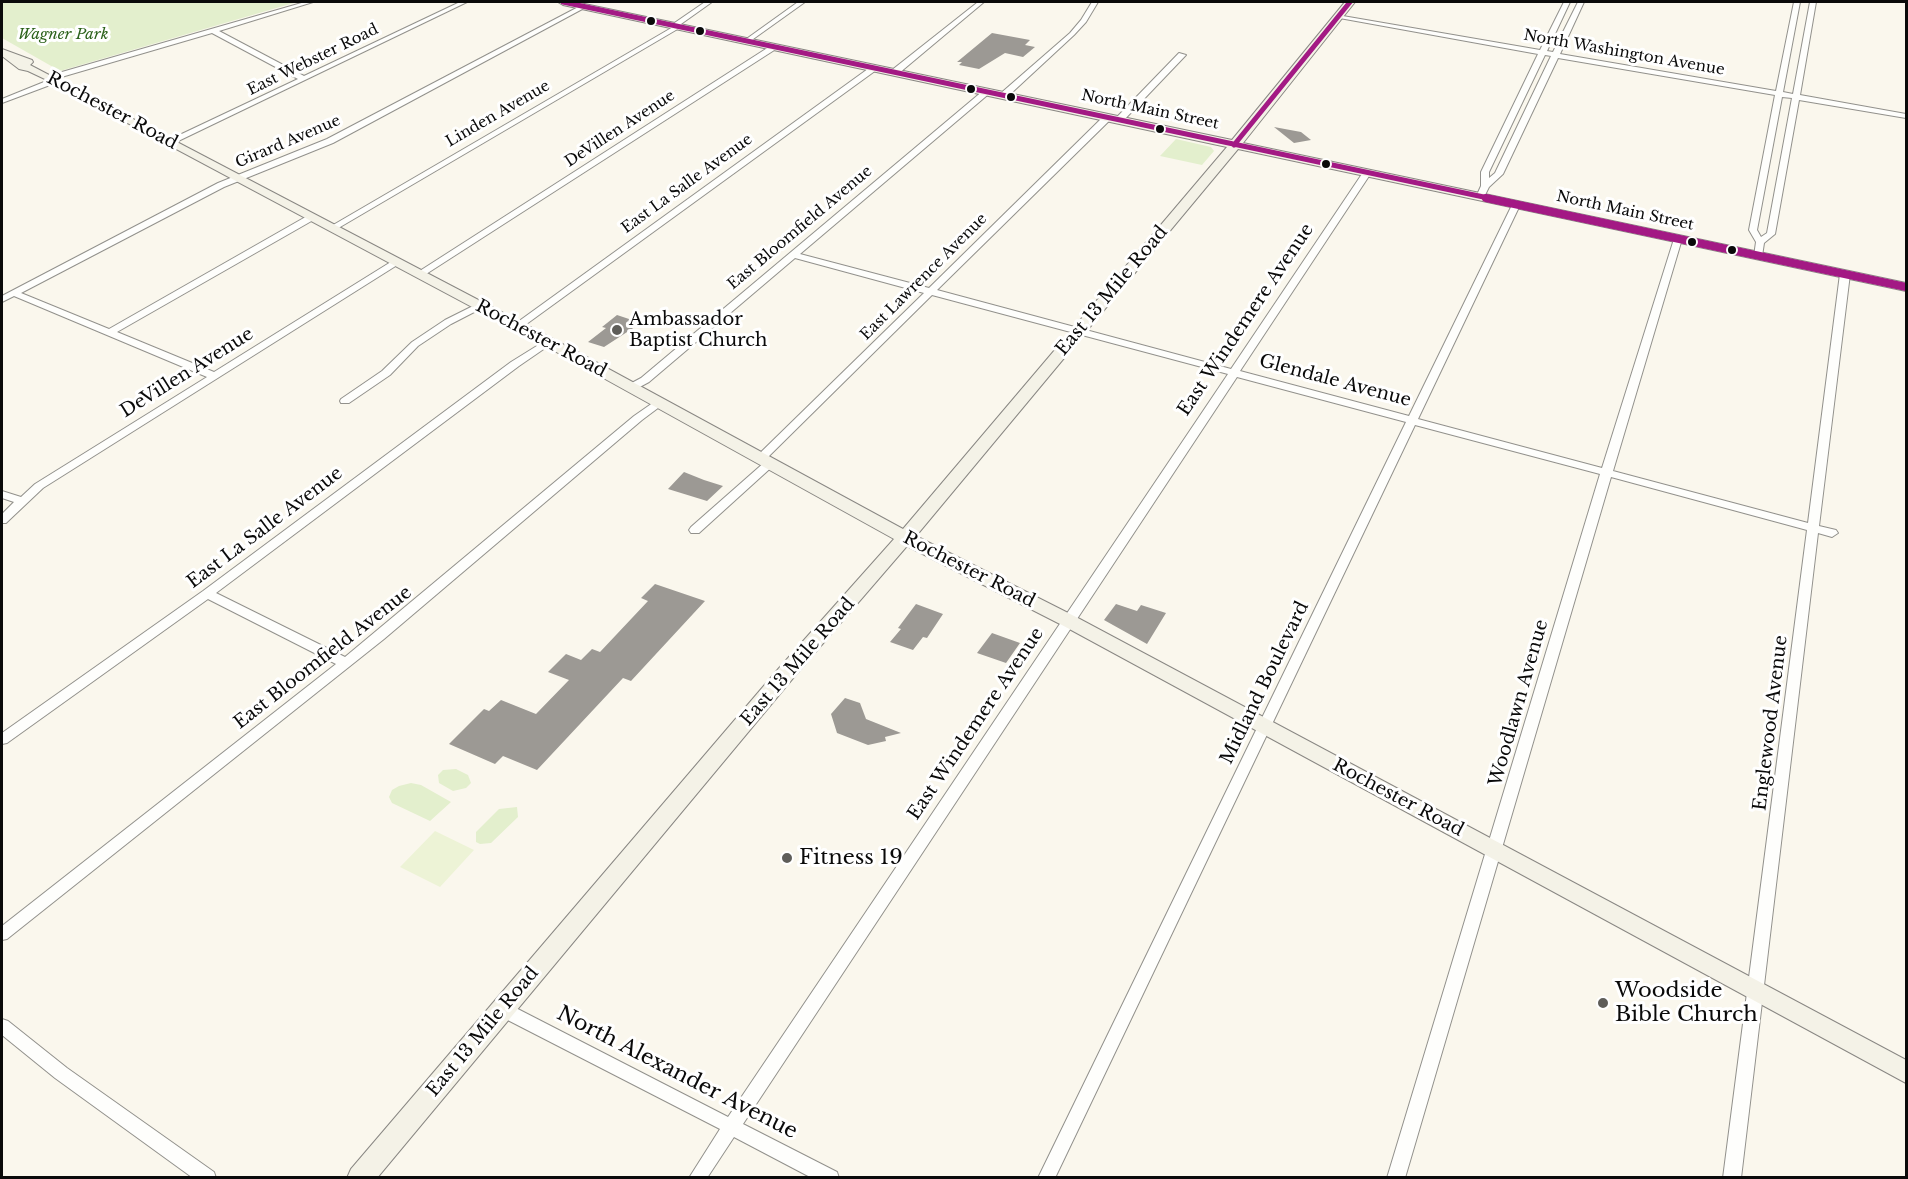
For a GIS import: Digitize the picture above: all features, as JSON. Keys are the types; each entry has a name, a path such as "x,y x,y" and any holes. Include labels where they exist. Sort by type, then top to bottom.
{"main road":[{"name":"North Main Street","path":"563,2 1234,146 1367,173 1483,192 1516,205 1906,287"},
{"name":"East 13 Mile Road","path":"360,1178 787,672 906,538 1234,146 1350,2"},
{"name":"Rochester Road","path":"2,52 17,60 16,63 23,67 31,68 53,79 661,402 906,538 1069,621 1906,1072"}],"street":[{"path":"2,100 53,79 310,2"},
{"name":"East Webster Road","path":"172,142 464,2"},
{"name":"Linden Avenue","path":"332,228 677,26 709,2"},
{"path":"747,41 801,2"},
{"path":"894,72 981,2"},
{"path":"1003,96 1072,34 1084,21 1095,2"},
{"path":"1483,192 1485,172 1568,2"},
{"path":"1483,192 1499,174 1581,2"},
{"path":"1758,256 1760,242 1753,230 1797,2"},
{"path":"1760,242 1771,234 1813,2"},
{"name":"Girard Avenue","path":"2,299 220,185 330,141 584,6"},
{"name":"North Washington Avenue","path":"1337,17 1906,116"},
{"path":"212,30 304,79"},
{"path":"1790,38 1807,41"},
{"name":"DeVillen Avenue","path":"420,274 775,47"},
{"name":"East Lawrence Avenue","path":"695,530 932,291 1182,55"},
{"name":"East La Salle Avenue","path":"518,326 875,68"},
{"name":"East Bloomfield Avenue","path":"632,387 645,380 987,92"},
{"path":"1514,112 1528,114"},
{"path":"1767,160 1784,164"},
{"name":"East Windemere Avenue","path":"697,1178 1367,173"},
{"name":"Midland Boulevard","path":"1046,1178 1516,205"},
{"path":"108,333 312,217"},
{"name":"Woodlawn Avenue","path":"1396,1178 1548,664 1678,239"},
{"name":"Glendale Avenue","path":"794,255 1832,533"},
{"name":"DeVillen Avenue","path":"2,520 39,486 397,262"},
{"name":"Englewood Avenue","path":"1732,1178 1845,274"},
{"path":"14,293 214,376"},
{"path":"345,401 386,373 415,344 479,306"},
{"name":"East La Salle Avenue","path":"2,739 207,594 515,364 548,342"},
{"name":"East Bloomfield Avenue","path":"2,934 439,588 643,414 661,402"},
{"path":"2,494 21,501"},
{"path":"207,594 346,663"},
{"name":"North Alexander Avenue","path":"502,1009 831,1178"},
{"path":"2,1026 61,1073 208,1178"}],"green space":[{"name":"Wagner Park","path":"2,2 297,2 60,71 2,38"},
{"path":"1176,139 1211,147 1214,151 1202,165 1160,156"},
{"path":"456,769 468,775 471,783 466,788 453,791 439,783 438,775 443,770"},
{"path":"411,783 421,785 451,802 430,821 392,803 389,797 392,790"},
{"path":"517,807 518,817 491,843 476,842 476,832 499,809"},
{"path":"435,831 474,850 440,887 400,867"}],"building":[{"path":"992,33 1030,40 1025,45 1035,47 1023,57 1005,53 979,69 959,65 962,62 957,62"},
{"path":"1274,127 1301,132 1311,140 1294,143"},
{"name":"Ambassador Baptist Church","path":"617,315 641,323 604,347 588,342 606,328 602,327"},
{"path":"684,472 723,486 707,501 668,489"},
{"path":"655,584 705,601 631,681 623,678 537,770 503,756 495,764 449,744 484,709 489,711 501,700 536,714 569,680 548,672 566,654 581,660 592,649 600,652 648,601 641,598"},
{"path":"916,604 943,614 927,638 923,637 913,650 890,642"},
{"path":"1116,604 1137,611 1141,605 1166,613 1147,644 1104,620"},
{"path":"992,633 1020,643 1006,663 977,653"},
{"path":"845,698 860,703 866,719 901,733 885,737 886,741 868,745 837,733 831,714"}],"transit line":[{"path":"563,2 1906,287"},
{"path":"1234,145 1350,2"}],"place":[{"name":"Ambassador Baptist Church","path":"617,330"},
{"name":"Fitness 19","path":"787,858"},
{"name":"Woodside Bible Church","path":"1603,1003"}]}
